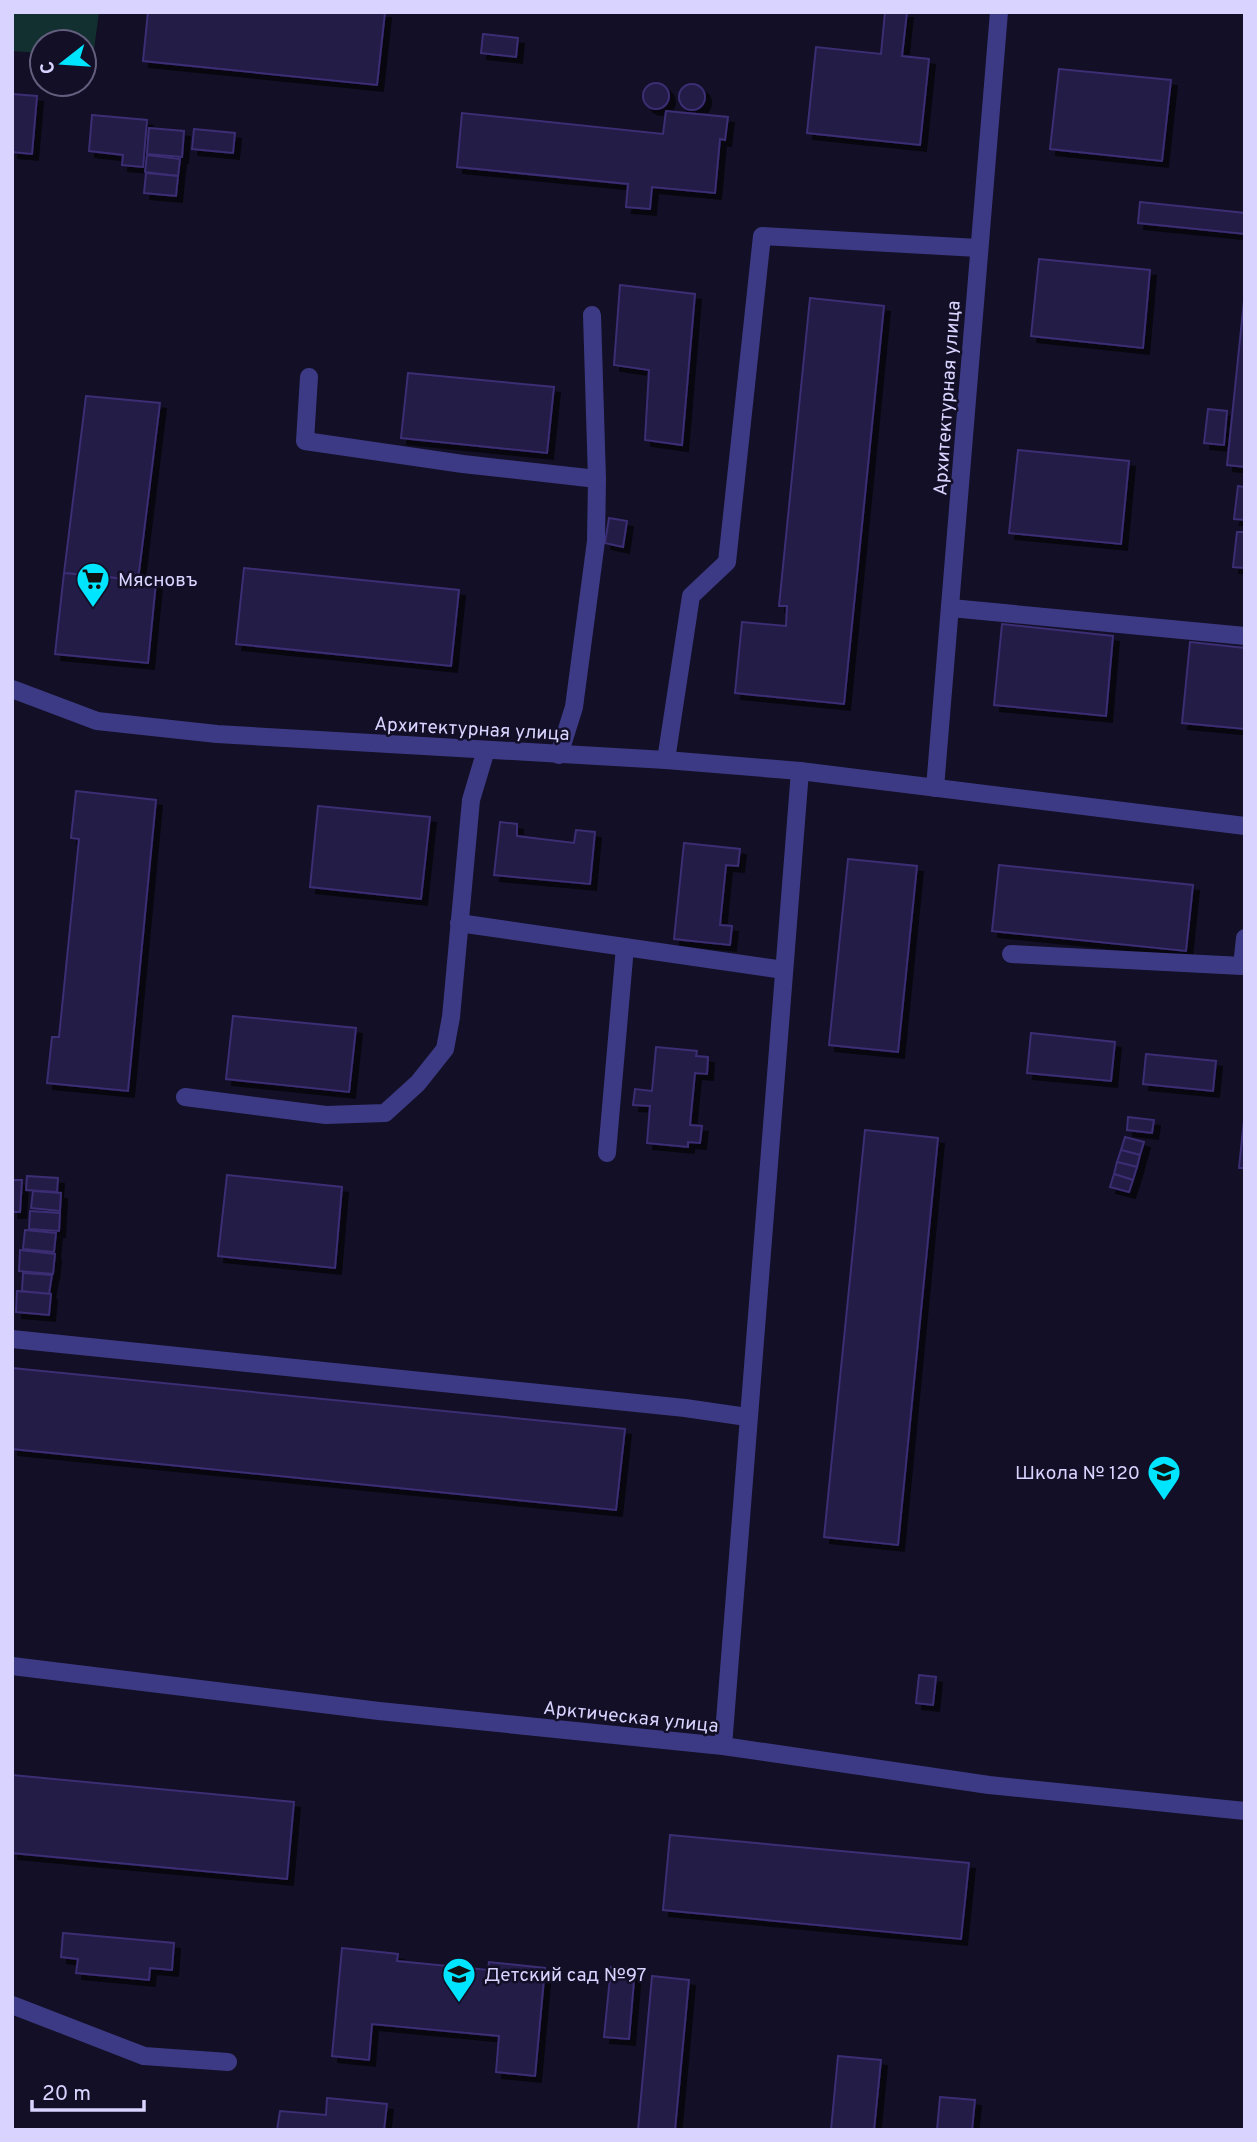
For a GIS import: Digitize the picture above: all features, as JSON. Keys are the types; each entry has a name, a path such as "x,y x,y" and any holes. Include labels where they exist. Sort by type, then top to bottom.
{"street":[{"name":"Архитектурная улица","path":"935,788 999,12"},
{"path":"666,760 691,596 727,562 762,236 978,248"},
{"path":"559,755 574,707 596,541 592,315"},
{"path":"309,377 305,441 597,480"},
{"path":"951,608 1245,636"},
{"name":"Архитектурная улица","path":"12,689 97,721 217,734 666,760 800,771 1245,826"},
{"path":"184,1097 326,1115 384,1113 418,1083 444,1049 451,1017 471,800 486,750"},
{"path":"723,1746 800,771"},
{"path":"459,923 784,970"},
{"path":"1011,954 1242,967 1245,938"},
{"path":"607,1153 625,947"},
{"path":"12,1339 685,1408 747,1418"},
{"name":"Арктическая улица","path":"12,1667 379,1711 723,1746 989,1785 1245,1811"},
{"path":"12,2005 144,2056 228,2062"}],"green space":[{"path":"12,12 99,12 97,28 28,28 28,52 12,51"}],"building":[{"path":"148,12 385,12 377,85 143,61"},
{"path":"885,12 907,12 902,56 929,59 920,145 807,133 816,47 881,54"},
{"path":"483,34 518,38 516,57 481,53"},
{"path":"1059,69 1171,80 1162,161 1050,149"},
{"path":"656,83 665,87 669,96 665,105 656,109 647,105 643,96 647,87"},
{"path":"692,84 701,88 705,97 701,106 692,110 683,106 679,97 683,88"},
{"path":"12,94 37,98 32,154 12,152"},
{"path":"666,111 728,117 725,140 720,139 715,193 652,187 650,209 626,207 628,184 457,167 462,113 663,134"},
{"path":"92,115 147,120 143,167 122,165 123,155 89,151"},
{"path":"149,128 184,131 182,157 147,154"},
{"path":"194,129 235,133 233,153 192,149"},
{"path":"147,155 180,159 178,176 145,172"},
{"path":"146,173 178,176 176,196 144,193"},
{"path":"1140,202 1245,213 1245,234 1138,223"},
{"path":"1039,259 1150,270 1143,348 1031,336"},
{"path":"620,285 695,294 682,445 645,440 649,370 614,365"},
{"path":"1245,291 1245,467 1227,465"},
{"path":"810,298 884,306 844,704 735,693 742,622 786,626 787,606 779,606"},
{"path":"408,373 554,387 547,453 401,438"},
{"path":"86,396 160,403 138,580 64,573"},
{"path":"1208,409 1227,411 1224,445 1204,443"},
{"path":"1018,450 1129,461 1121,544 1009,533"},
{"path":"1238,486 1245,487 1245,520 1234,519"},
{"path":"609,518 627,521 623,547 605,543"},
{"path":"1237,532 1245,532 1245,568 1233,567"},
{"path":"244,568 459,590 451,666 236,644"},
{"path":"64,573 156,582 148,663 55,654"},
{"path":"1002,624 1113,636 1106,716 994,705"},
{"path":"1190,642 1245,648 1245,729 1182,723"},
{"path":"76,791 156,800 128,1091 47,1083 52,1037 59,1037 79,839 71,838"},
{"path":"318,806 430,817 421,899 310,887"},
{"path":"500,822 517,824 517,836 574,843 576,830 595,832 590,884 494,875"},
{"path":"684,843 740,849 738,866 726,865 720,925 732,926 730,945 674,939"},
{"path":"848,859 917,866 898,1052 829,1045"},
{"path":"999,865 1193,885 1186,951 992,931"},
{"path":"233,1016 356,1028 349,1092 226,1079"},
{"path":"1031,1033 1115,1042 1111,1081 1027,1073"},
{"path":"656,1047 697,1051 696,1056 708,1057 707,1074 695,1073 690,1125 702,1126 700,1143 688,1142 688,1147 647,1143 650,1106 633,1105 635,1089 652,1091"},
{"path":"1146,1054 1216,1061 1213,1091 1143,1084"},
{"path":"1245,1110 1245,1168 1239,1168"},
{"path":"1128,1117 1154,1120 1152,1133 1127,1130"},
{"path":"865,1130 938,1138 898,1545 824,1537"},
{"path":"1125,1137 1144,1142 1140,1155 1121,1150"},
{"path":"1121,1150 1140,1155 1137,1167 1117,1162"},
{"path":"1117,1162 1137,1167 1133,1180 1114,1174"},
{"path":"1114,1174 1133,1180 1129,1192 1110,1187"},
{"path":"227,1175 342,1187 335,1268 218,1256"},
{"path":"27,1176 58,1178 57,1192 26,1190"},
{"path":"12,1180 22,1180 20,1212 12,1212"},
{"path":"33,1191 61,1193 60,1211 31,1208"},
{"path":"30,1211 60,1213 59,1231 29,1229"},
{"path":"25,1230 56,1233 54,1252 23,1249"},
{"path":"20,1250 55,1254 53,1274 19,1271"},
{"path":"23,1273 52,1275 49,1294 22,1291"},
{"path":"17,1291 51,1294 49,1315 16,1312"},
{"path":"12,1368 625,1429 616,1510 12,1449"},
{"path":"919,1675 936,1677 933,1705 916,1703"},
{"path":"12,1775 294,1802 287,1879 12,1853"},
{"path":"670,1835 969,1863 961,1939 663,1910"},
{"path":"63,1933 174,1943 172,1970 150,1968 149,1980 76,1973 78,1959 61,1957"},
{"path":"342,1948 398,1954 397,1961 488,1970 489,1962 545,1968 535,2076 496,2072 499,2036 372,2024 369,2060 332,2056"},
{"path":"611,1967 635,1969 629,2039 604,2037"},
{"path":"652,1976 689,1980 675,2130 638,2130"},
{"path":"838,2056 881,2060 874,2130 831,2130"},
{"path":"940,2097 975,2100 972,2130 937,2130"},
{"path":"327,2098 387,2104 384,2130 277,2130 280,2111 326,2115"}],"place":[{"name":"Мясновъ","path":"93,609"},
{"name":"Школа № 120","path":"1164,1502"},
{"name":"Детский сад №97","path":"459,2004"}]}
